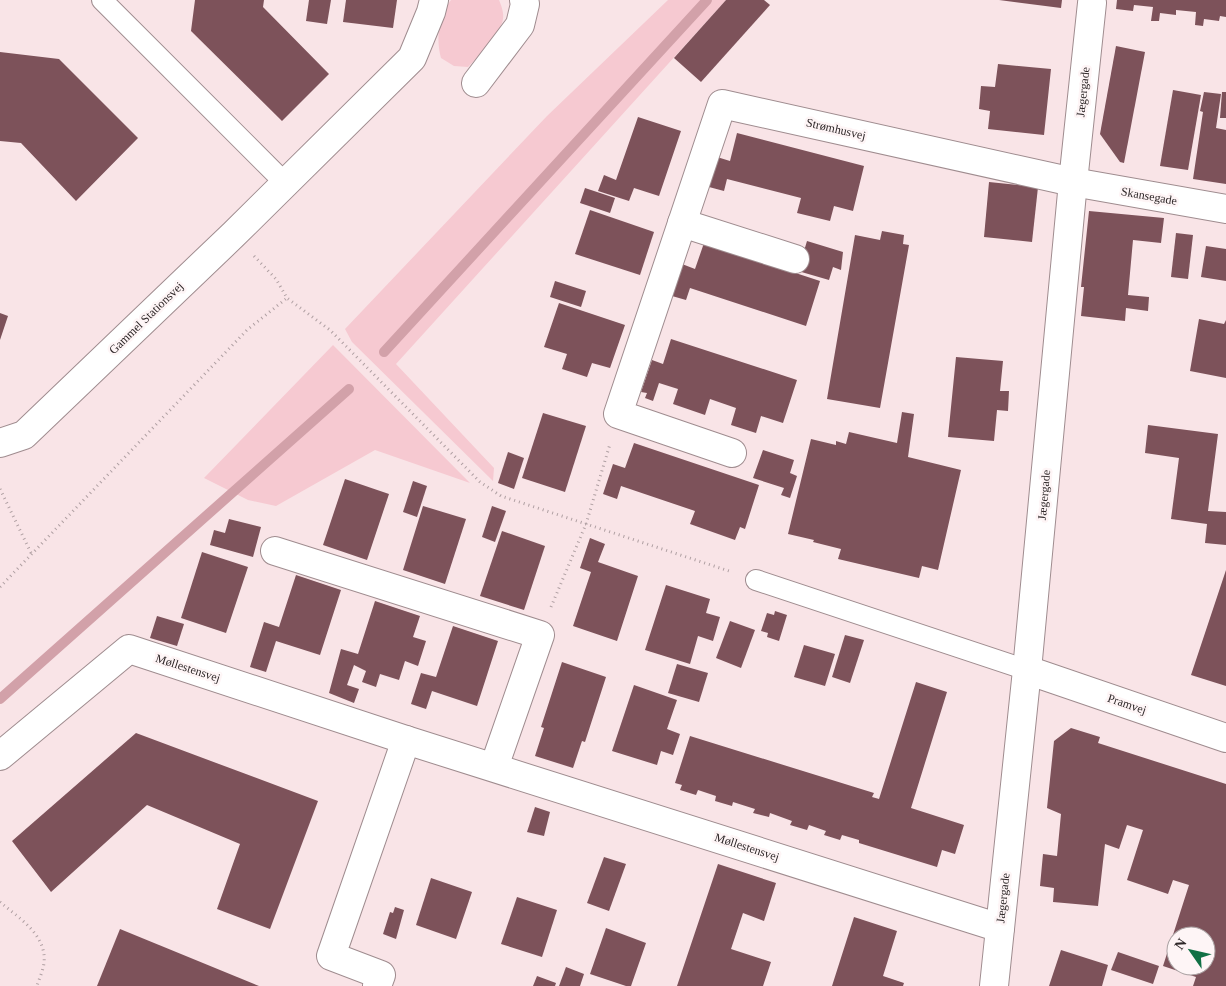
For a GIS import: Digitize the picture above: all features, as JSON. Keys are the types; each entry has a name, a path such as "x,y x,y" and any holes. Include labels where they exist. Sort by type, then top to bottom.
{"street":[{"name":"Gammel Stationsvej","path":"0,443 24,435 234,234 412,58 434,0"},
{"path":"476,83 520,25 524,0"},
{"name":"Jægergade","path":"994,986 1092,3"},
{"name":"Strømhusvej","path":"618,414 722,104 1073,182"},
{"name":"Skansegade","path":"1073,182 1226,209"},
{"path":"682,223 795,259"},
{"path":"618,414 732,453"},
{"path":"275,551 540,635 494,767"},
{"name":"Møllestensvej","path":"0,756 130,649 406,740 1000,928"},
{"name":"Pramvej","path":"1027,670 1226,738"},
{"path":"377,986 381,975 331,956 406,740"}],"lane":[{"path":"102,0 285,183"},
{"path":"756,580 1027,670"}],"path":[{"path":"234,234 276,279 287,298 330,330 480,482 501,496 756,580"},
{"path":"0,587 246,330 287,298"},
{"path":"540,635 586,524 618,414"},
{"path":"0,489 31,553"},
{"path":"0,902 31,927 43,947 44,964 37,986"}],"shaded area":[{"path":"451,0 499,0 502,9 503,20 500,28 468,67 454,66 441,58 439,28 443,13"},
{"path":"668,0 726,0 396,364 494,468 493,481 352,342 345,329 547,116"},
{"path":"333,345 470,483 375,450 276,506 248,500 204,478"}],"building":[{"path":"195,0 264,0 263,7 329,74 282,121 191,31"},
{"path":"309,0 331,0 327,24 306,21"},
{"path":"346,0 397,0 393,28 343,22"},
{"path":"726,0 764,0 770,5 701,82 674,58"},
{"path":"999,0 1062,0 1061,8"},
{"path":"1117,0 1226,0 1226,17 1220,16 1219,21 1204,19 1203,26 1195,25 1196,12 1176,10 1176,15 1160,13 1159,21 1151,21 1153,7 1134,5 1133,11 1116,9"},
{"path":"1116,46 1145,52 1124,163 1120,162 1100,134"},
{"path":"0,52 59,59 138,138 76,201 21,143 0,141"},
{"path":"998,64 1051,69 1044,135 988,129 990,111 979,109 981,86 995,87"},
{"path":"1173,90 1201,95 1188,170 1160,166"},
{"path":"1204,92 1221,94 1216,128 1226,130 1226,184 1193,179 1203,112 1200,111"},
{"path":"1222,92 1226,92 1226,118 1220,118"},
{"path":"638,117 681,131 659,196 634,188 629,201 598,191 604,175 616,180"},
{"path":"737,133 864,166 853,211 834,206 830,221 797,213 801,198 727,179 724,191 709,187 717,157 730,161"},
{"path":"989,182 1038,187 1032,242 984,237"},
{"path":"585,188 615,198 610,213 580,203"},
{"path":"590,210 654,232 640,275 575,254"},
{"path":"1089,211 1164,218 1161,243 1133,240 1128,295 1149,297 1148,311 1126,308 1125,321 1081,316 1084,287 1081,287"},
{"path":"882,231 904,235 903,244 909,245 880,408 827,399 855,235 880,240"},
{"path":"1176,233 1193,235 1188,279 1171,277"},
{"path":"807,241 843,252 841,270 833,267 829,280 798,271"},
{"path":"704,243 820,281 806,326 690,288 686,300 672,296 682,264 695,269"},
{"path":"1206,246 1226,249 1226,281 1201,277"},
{"path":"555,281 586,291 581,307 550,297"},
{"path":"559,303 625,325 610,368 592,363 587,377 562,369 567,354 544,347"},
{"path":"0,313 8,316 0,340"},
{"path":"1199,319 1224,324 1226,320 1226,378 1190,371"},
{"path":"671,339 797,380 783,423 761,416 756,433 731,425 736,408 710,399 705,415 673,404 678,389 659,383 653,401 645,398 647,393 641,392 652,360 663,364"},
{"path":"956,357 1003,361 1000,391 1009,391 1008,411 997,410 994,441 948,437"},
{"path":"902,412 914,414 908,457 961,470 938,570 922,566 919,578 838,559 841,549 788,534 811,439 836,445 836,441 846,444 849,432 897,443"},
{"path":"543,413 586,426 565,492 522,478"},
{"path":"1148,425 1218,434 1208,511 1226,512 1226,545 1205,543 1207,524 1171,519 1179,458 1145,453"},
{"path":"634,443 759,485 745,529 740,527 735,540 690,524 695,511 621,486 617,499 603,494 613,464 625,468"},
{"path":"763,450 794,460 790,473 797,476 790,498 781,495 784,488 753,478"},
{"path":"508,452 524,458 514,489 498,483"},
{"path":"345,479 389,494 367,560 323,545"},
{"path":"413,481 427,486 417,517 403,512"},
{"path":"423,506 466,519 445,584 403,570"},
{"path":"492,506 506,511 495,542 482,537"},
{"path":"229,519 261,527 253,557 210,545 214,530 225,533"},
{"path":"502,531 545,546 524,610 480,596"},
{"path":"590,538 605,544 598,562 638,576 617,641 573,626 591,572 580,568"},
{"path":"202,552 248,567 226,633 181,618"},
{"path":"1226,570 1226,686 1191,675"},
{"path":"296,575 341,590 320,655 276,641 266,672 250,667 264,622 279,627"},
{"path":"666,585 710,599 706,613 720,617 713,641 698,636 690,664 645,650"},
{"path":"375,601 420,616 413,637 426,641 418,666 405,661 399,680 380,674 376,687 362,682 366,671 354,665 347,685 359,689 354,703 329,693 341,649 358,654"},
{"path":"775,611 787,615 779,641 767,637 768,633 761,631 767,613 774,615"},
{"path":"157,616 184,624 177,646 150,638"},
{"path":"730,621 755,630 741,668 716,658"},
{"path":"453,626 498,641 477,706 432,691 426,709 411,704 421,673 436,677"},
{"path":"845,635 864,640 850,683 832,677"},
{"path":"804,645 835,654 825,686 794,677"},
{"path":"562,662 606,677 585,742 582,741 573,768 535,756 544,728 541,727"},
{"path":"677,664 708,673 699,702 668,693"},
{"path":"916,682 947,692 911,808 964,825 955,854 942,850 937,867 859,843 859,840 842,835 840,840 824,835 826,831 809,825 807,830 790,825 792,821 770,813 769,817 753,813 755,809 733,802 732,806 715,801 716,796 698,790 696,795 680,790 682,785 675,783 690,736 874,793 872,797 879,799"},
{"path":"634,685 677,700 667,729 680,734 673,755 661,751 657,765 612,751"},
{"path":"1071,728 1100,737 1098,743 1226,784 1226,986 1193,986 1196,977 1193,976 1216,976 1216,926 1176,926 1189,885 1173,880 1168,894 1127,880 1143,830 1127,825 1119,849 1105,844 1098,906 1053,902 1054,888 1040,886 1043,854 1057,856 1061,814 1047,808 1054,741"},
{"path":"136,733 318,801 270,929 217,909 240,844 147,805 51,892 12,841"},
{"path":"535,807 550,812 544,836 527,832"},
{"path":"604,857 626,864 609,911 587,903"},
{"path":"718,864 776,883 764,921 743,913 731,949 771,962 763,986 677,986"},
{"path":"431,878 472,892 456,939 416,925"},
{"path":"517,897 557,910 542,957 501,944"},
{"path":"395,907 404,910 396,939 383,934 390,912 393,913"},
{"path":"854,917 897,931 883,976 904,983 903,986 832,986"},
{"path":"606,928 646,943 631,986 590,974"},
{"path":"120,929 259,986 97,986"},
{"path":"1061,950 1108,965 1102,986 1049,986"},
{"path":"1118,952 1159,966 1153,984 1111,970"},
{"path":"566,967 584,974 580,986 559,986"},
{"path":"537,976 556,983 555,986 533,986"}],"waterway":[{"path":"384,352 707,0"},
{"path":"0,699 349,389"}]}
